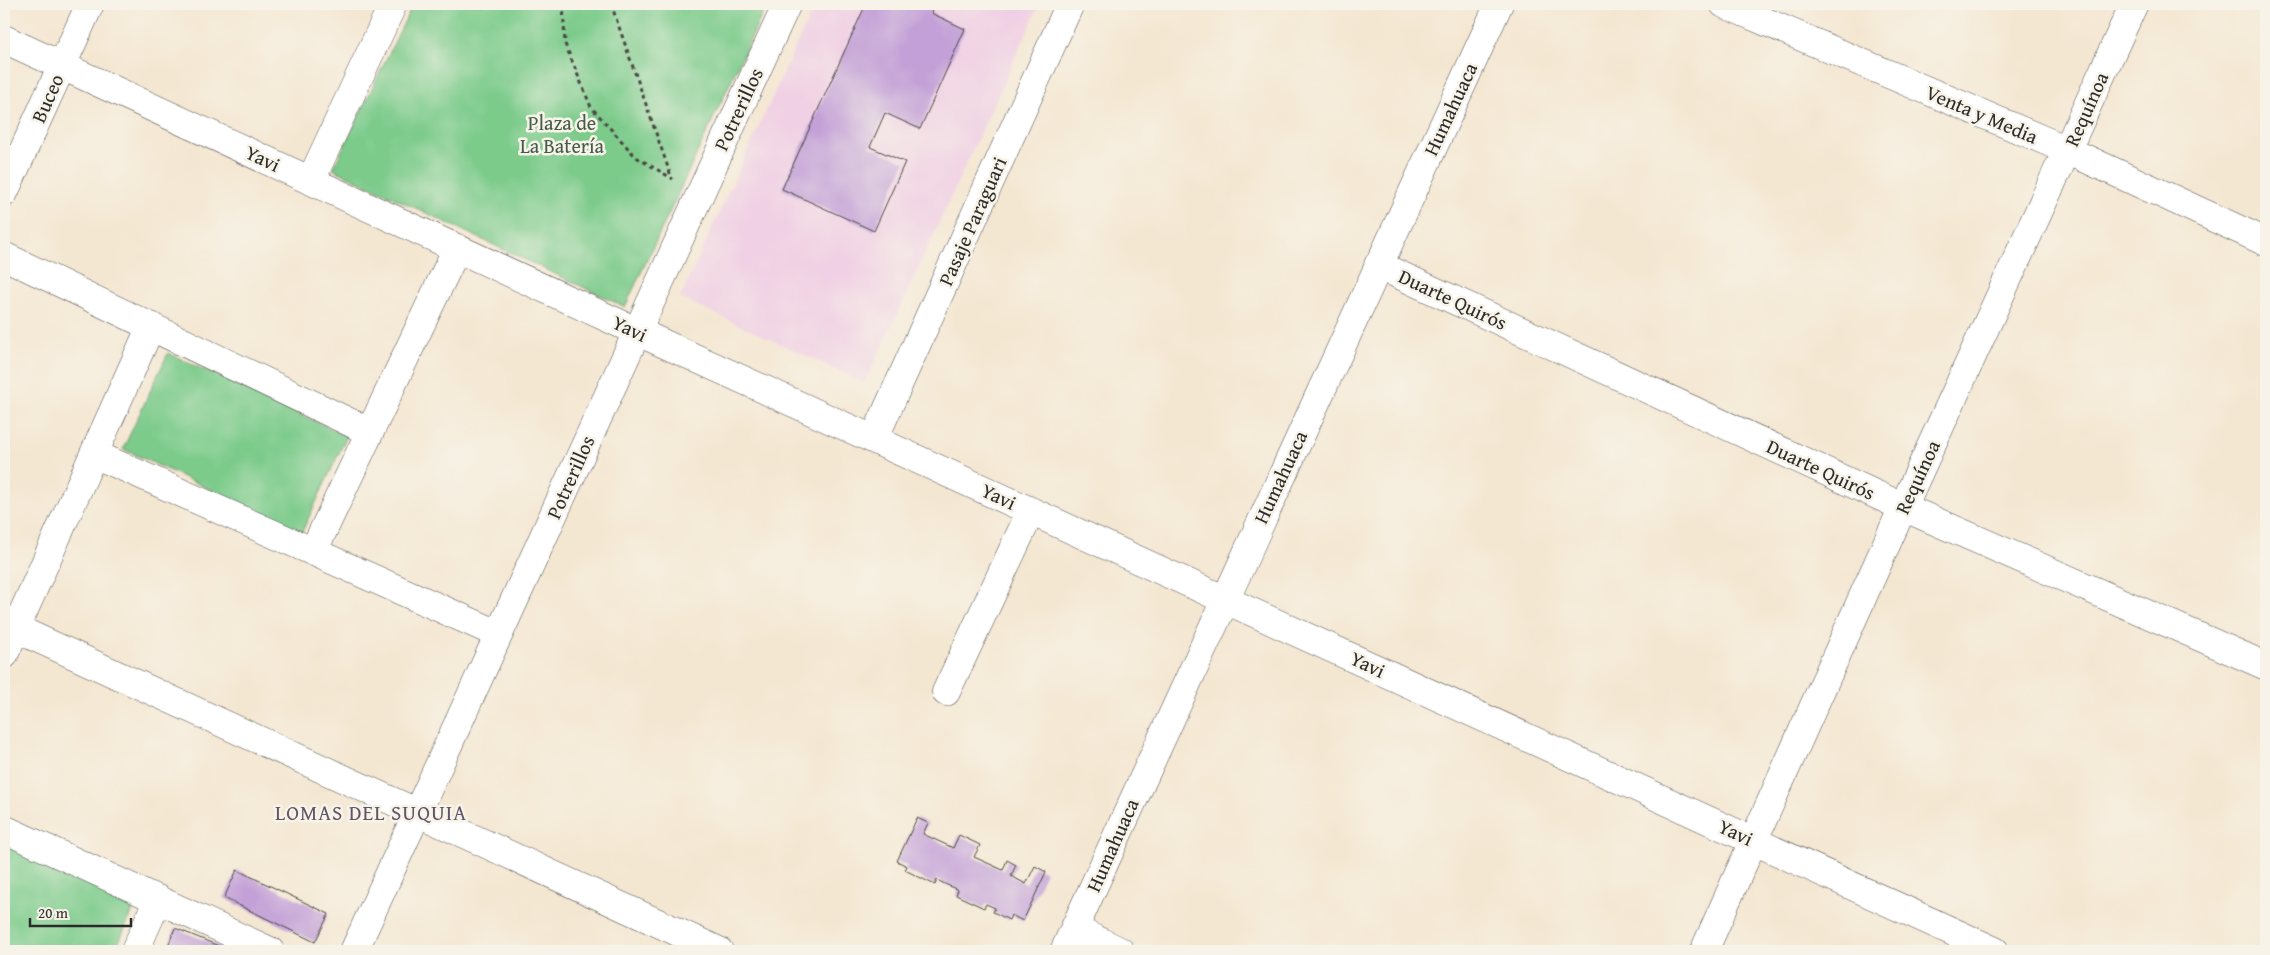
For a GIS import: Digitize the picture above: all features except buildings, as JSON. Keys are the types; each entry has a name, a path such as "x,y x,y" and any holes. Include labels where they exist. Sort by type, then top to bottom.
{"street":[{"name":"Buceo","path":"4,193 90,4"},
{"path":"311,180 393,4"},
{"name":"Potrerillos","path":"354,951 787,4"},
{"name":"Pasaje Paraguari","path":"874,439 1070,4"},
{"name":"Humahuaca","path":"1069,940 1224,598 1499,4"},
{"name":"Venta y Media","path":"1724,4 2068,150 2266,242"},
{"name":"Requínoa","path":"1704,951 2134,4"},
{"name":"Yavi","path":"4,40 636,331 1995,951"},
{"path":"313,552 457,248"},
{"path":"4,256 370,432"},
{"name":"Duarte Quirós","path":"1378,265 1904,507 2266,666"},
{"path":"4,655 10,626 94,454 152,326"},
{"path":"94,454 498,634"},
{"path":"946,692 1031,511"},
{"path":"10,626 719,951"},
{"path":"4,828 270,951"},
{"path":"134,951 158,899"},
{"path":"1069,940 1120,951"}],"path":[{"path":"563,4 565,44 591,107 636,157 672,179 611,4"}],"shaded area":[{"path":"815,4 1040,4 865,383 680,298"}],"green space":[{"name":"Plaza de La Batería","path":"413,4 767,4 625,307 333,169"},
{"path":"168,353 347,436 302,532 123,449"},
{"path":"4,842 137,901 115,951 4,951"}],"district":[{"name":"LOMAS DEL SUQUIA","path":"371,812"}]}
